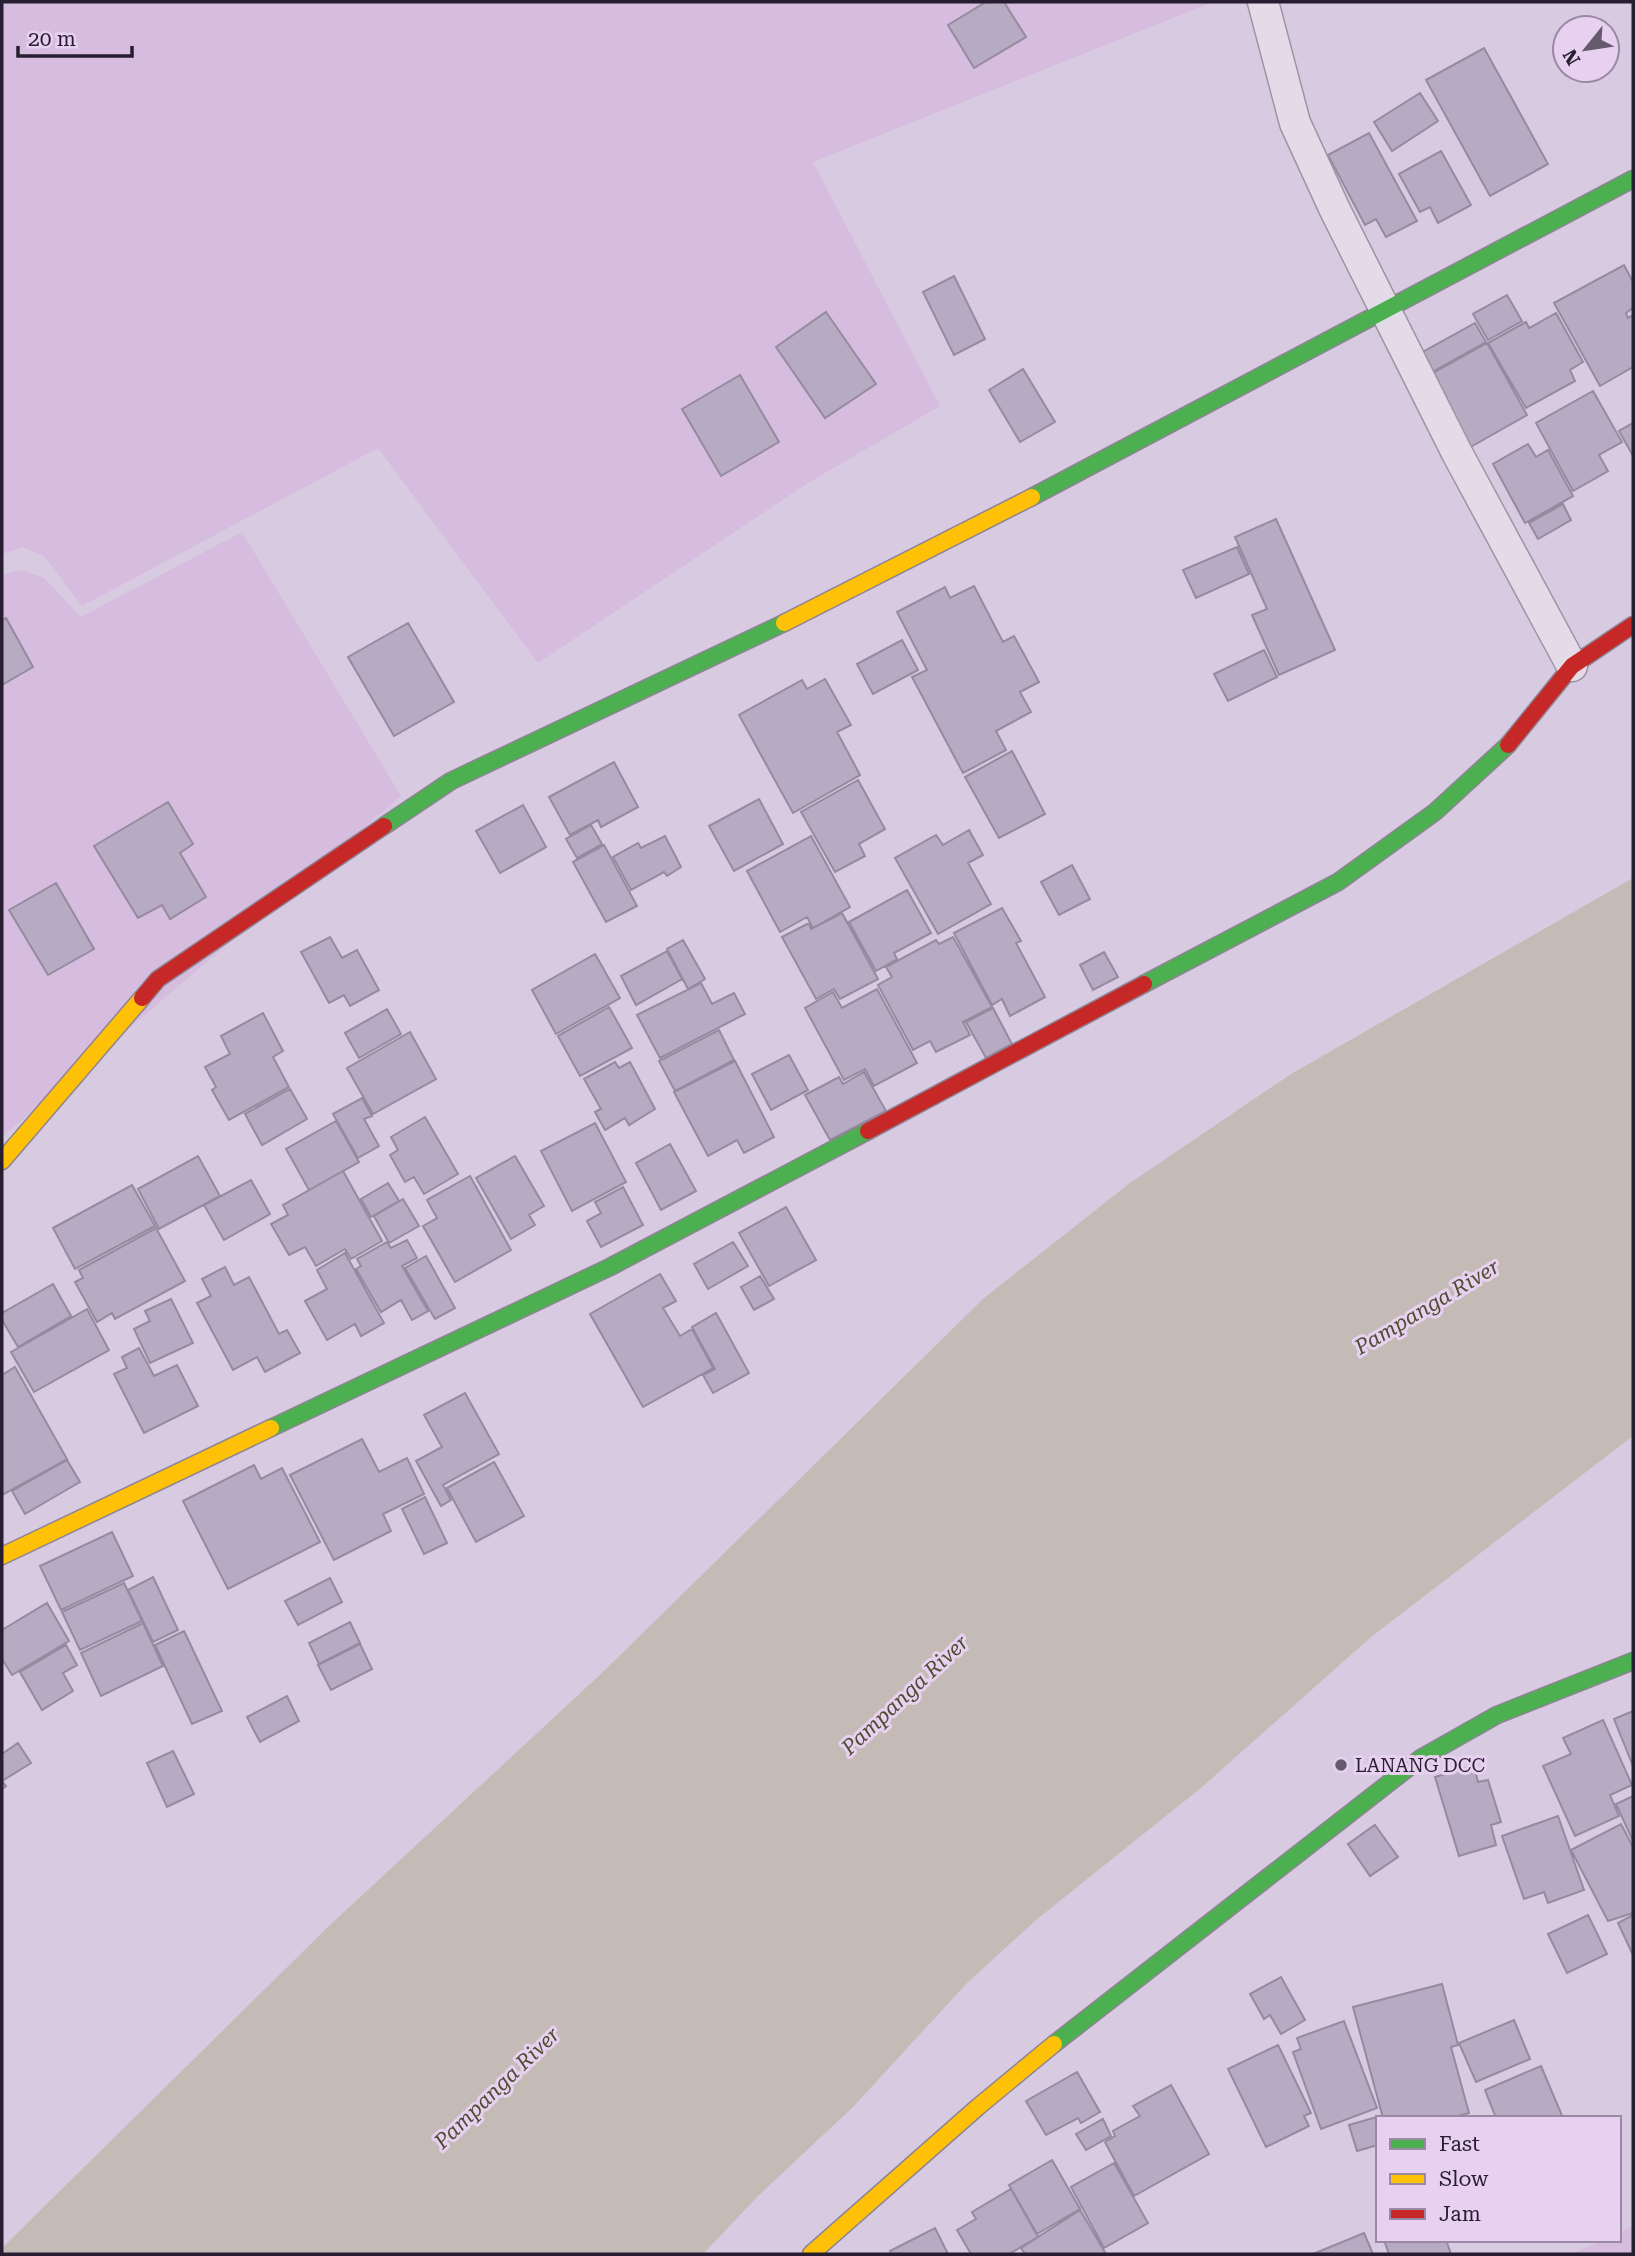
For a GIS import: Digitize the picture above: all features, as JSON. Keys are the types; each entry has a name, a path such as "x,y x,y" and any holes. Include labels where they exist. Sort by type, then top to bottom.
{"street":[{"path":"1263,2 1295,123 1385,314 1572,666"},
{"path":"2,1161 158,979 451,781 807,612 1385,314 1633,179"},
{"path":"2,1556 610,1267 1338,883 1435,813 1509,744 1572,666 1633,625"},
{"path":"811,2254 979,2106 1115,1995 1421,1758 1456,1734 1495,1714 1633,1661"}],"shaded area":[{"path":"2,2 1213,2 813,162 940,406 808,483 538,663 378,448 82,606 45,557 23,547 2,554"},
{"path":"242,532 401,796 2,1137 2,575 22,570 44,578 81,617"},
{"path":"1633,2226 1633,2254 1572,2254 1599,2242 1621,2242 1621,2232"}],"water":[{"name":"Pampanga River","path":"1633,878 1633,1436 1371,1637 1202,1787 1036,1920 967,1983 853,2107 758,2196 703,2254 2,2254 2,2248 330,1925 603,1672 984,1298 1130,1183 1291,1074"}],"building":[{"path":"986,2 1004,2 1026,37 974,68 948,25"},
{"path":"1484,48 1548,164 1490,196 1426,80"},
{"path":"1420,93 1438,121 1392,151 1374,122"},
{"path":"1369,133 1417,221 1386,237 1376,219 1365,225 1328,155"},
{"path":"1441,151 1471,205 1438,223 1430,207 1420,212 1399,174"},
{"path":"1624,265 1633,282 1633,308 1626,313 1628,318 1633,315 1633,367 1600,386 1554,303"},
{"path":"954,276 985,339 954,355 923,292"},
{"path":"1507,295 1522,321 1488,340 1473,314"},
{"path":"826,312 876,384 825,418 776,347"},
{"path":"1556,313 1583,362 1570,370 1575,381 1526,408 1488,343 1526,322 1529,328"},
{"path":"1475,323 1486,342 1432,372 1421,353"},
{"path":"1487,343 1527,415 1467,449 1426,377"},
{"path":"1023,369 1055,422 1020,442 989,390"},
{"path":"740,375 779,442 721,476 682,409"},
{"path":"1593,391 1622,442 1599,455 1608,471 1573,491 1536,423"},
{"path":"1633,423 1633,456 1619,431"},
{"path":"1528,444 1536,457 1548,450 1573,496 1525,523 1493,464"},
{"path":"1563,504 1571,520 1538,539 1529,523"},
{"path":"1276,519 1335,650 1279,675 1252,615 1267,609 1235,537"},
{"path":"1237,547 1249,574 1196,598 1183,570"},
{"path":"974,586 1003,642 1014,636 1039,682 1020,692 1031,712 996,731 1006,750 963,773 912,677 927,670 897,612 945,587 950,598"},
{"path":"6,618 33,667 2,685 2,620"},
{"path":"408,623 454,702 394,736 348,657"},
{"path":"902,640 918,670 873,694 857,664"},
{"path":"1264,650 1277,677 1228,701 1214,674"},
{"path":"825,679 851,725 837,732 860,775 793,813 739,715 802,680 807,689"},
{"path":"1012,751 1045,814 999,838 965,777"},
{"path":"614,762 638,807 601,827 598,820 570,835 549,797"},
{"path":"858,780 885,829 859,844 865,856 835,872 801,812"},
{"path":"759,799 783,844 734,871 709,826"},
{"path":"168,802 193,844 180,853 206,897 170,919 162,905 138,918 94,846"},
{"path":"523,805 546,847 500,873 476,831"},
{"path":"591,825 602,844 577,858 566,839"},
{"path":"969,830 983,855 968,863 991,904 938,934 895,858 936,835 943,845"},
{"path":"665,836 681,867 667,876 664,872 631,890 613,857 638,843 641,848"},
{"path":"811,836 850,907 813,928 807,917 780,932 747,871"},
{"path":"604,845 637,906 606,922 573,862"},
{"path":"1072,865 1090,899 1059,915 1041,882"},
{"path":"56,883 94,949 48,975 9,910"},
{"path":"907,890 931,933 894,953 897,959 876,971 849,922"},
{"path":"1002,908 1021,941 1016,943 1045,997 1010,1016 1002,999 992,1005 954,933"},
{"path":"842,913 878,979 840,999 834,989 816,999 782,937 809,923 811,929"},
{"path":"330,937 342,958 357,950 379,990 350,1006 344,995 329,1003 301,952"},
{"path":"953,937 992,1007 963,1022 970,1035 936,1052 930,1041 913,1050 878,985 892,977 886,967 936,940 939,944"},
{"path":"683,940 705,979 688,989 667,949"},
{"path":"667,951 682,979 636,1005 621,976"},
{"path":"1104,952 1118,977 1093,990 1080,965"},
{"path":"595,954 620,998 556,1034 532,990"},
{"path":"701,983 712,1004 734,993 745,1014 660,1058 637,1015"},
{"path":"877,989 917,1063 874,1086 865,1069 844,1080 805,1008 833,992 842,1008"},
{"path":"609,1007 632,1048 580,1076 558,1036"},
{"path":"993,1008 1012,1044 986,1058 966,1022"},
{"path":"387,1009 401,1034 359,1058 345,1033"},
{"path":"263,1013 283,1051 273,1057 289,1087 229,1120 212,1090 216,1087 205,1067 230,1054 221,1036"},
{"path":"719,1030 734,1060 675,1091 659,1061"},
{"path":"410,1032 436,1079 373,1114 347,1068"},
{"path":"789,1055 808,1090 771,1110 752,1074"},
{"path":"735,1061 774,1137 744,1153 737,1140 708,1156 674,1092"},
{"path":"615,1062 619,1068 630,1062 655,1109 629,1125 625,1118 605,1130 595,1112 601,1109 584,1079"},
{"path":"864,1072 886,1111 830,1140 805,1095 839,1077 843,1084"},
{"path":"290,1089 307,1119 262,1145 245,1114"},
{"path":"362,1098 372,1116 364,1119 379,1146 358,1158 333,1114"},
{"path":"425,1117 458,1174 424,1194 414,1177 405,1182 390,1155 398,1150 391,1137"},
{"path":"336,1121 359,1162 309,1190 286,1149"},
{"path":"595,1123 626,1182 572,1211 541,1151"},
{"path":"670,1144 696,1191 661,1210 636,1163"},
{"path":"198,1156 220,1196 159,1229 138,1189"},
{"path":"515,1156 544,1206 529,1215 535,1225 511,1239 476,1178"},
{"path":"343,1171 382,1241 351,1259 345,1249 316,1266 305,1247 289,1255 271,1224 288,1215 283,1205"},
{"path":"470,1176 511,1250 455,1282 423,1226 437,1218 427,1200"},
{"path":"251,1180 270,1214 224,1240 204,1205"},
{"path":"388,1183 399,1201 371,1217 361,1199"},
{"path":"132,1185 155,1226 75,1269 53,1228"},
{"path":"623,1187 643,1225 601,1247 587,1221 601,1213 595,1202"},
{"path":"403,1199 419,1226 389,1243 374,1216"},
{"path":"786,1207 816,1260 769,1286 739,1233"},
{"path":"156,1228 185,1281 115,1319 112,1313 97,1322 75,1282 83,1278 79,1270"},
{"path":"407,1240 417,1258 402,1266 428,1311 412,1320 401,1300 381,1312 356,1269 361,1266 357,1259 387,1242 391,1248"},
{"path":"733,1242 748,1266 708,1289 694,1264"},
{"path":"345,1253 384,1323 361,1336 355,1324 327,1340 305,1301 327,1289 317,1270"},
{"path":"426,1256 455,1308 435,1319 405,1268"},
{"path":"225,1267 234,1285 249,1277 279,1334 287,1330 300,1353 265,1372 257,1357 233,1370 197,1303 211,1296 202,1279"},
{"path":"660,1274 676,1301 663,1308 680,1336 692,1329 713,1368 643,1407 590,1314"},
{"path":"760,1276 774,1299 754,1310 741,1287"},
{"path":"53,1284 71,1316 18,1347 2,1320 2,1313"},
{"path":"171,1299 193,1343 150,1363 134,1329 150,1321 145,1311"},
{"path":"87,1309 109,1350 34,1392 11,1352"},
{"path":"716,1313 749,1373 713,1393 703,1375 715,1369 692,1327"},
{"path":"139,1348 154,1376 177,1365 198,1406 144,1433 114,1374 127,1368 122,1357"},
{"path":"15,1367 67,1459 2,1495 2,1375"},
{"path":"465,1393 499,1454 443,1485 451,1500 441,1506 416,1461 442,1447 424,1415"},
{"path":"362,1439 379,1472 407,1458 424,1494 383,1514 391,1531 334,1560 290,1475"},
{"path":"67,1460 80,1482 25,1514 12,1491"},
{"path":"494,1462 524,1516 476,1542 447,1488"},
{"path":"254,1465 261,1479 282,1468 320,1542 228,1589 183,1501"},
{"path":"425,1497 447,1543 424,1554 402,1509"},
{"path":"112,1532 133,1576 61,1610 40,1566"},
{"path":"153,1577 178,1630 153,1642 128,1590"},
{"path":"330,1578 342,1602 298,1625 285,1601"},
{"path":"124,1583 142,1621 80,1650 62,1612"},
{"path":"47,1603 69,1641 12,1675 2,1659 2,1630"},
{"path":"350,1622 360,1643 319,1664 309,1643"},
{"path":"143,1623 163,1666 101,1696 81,1653"},
{"path":"184,1631 222,1711 192,1724 155,1645"},
{"path":"360,1644 372,1669 331,1690 318,1665"},
{"path":"66,1645 77,1665 63,1673 73,1691 42,1710 20,1672"},
{"path":"287,1696 299,1721 260,1742 247,1717"},
{"path":"1633,1711 1633,1766 1614,1719"},
{"path":"1603,1720 1632,1785 1610,1795 1619,1816 1575,1836 1543,1766 1571,1754 1563,1738"},
{"path":"18,1743 31,1763 2,1781 2,1754"},
{"path":"173,1751 194,1794 167,1807 147,1763"},
{"path":"1474,1766 1478,1782 1488,1780 1501,1822 1491,1825 1496,1845 1459,1856 1435,1777"},
{"path":"1633,1796 1633,1841 1616,1804"},
{"path":"1558,1816 1584,1890 1548,1903 1544,1892 1524,1899 1502,1836"},
{"path":"1621,1824 1633,1847 1633,1913 1608,1921 1571,1850"},
{"path":"1375,1825 1398,1857 1370,1876 1348,1844"},
{"path":"1588,1915 1607,1954 1567,1973 1548,1934"},
{"path":"1633,1915 1633,1952 1632,1953 1618,1923"},
{"path":"1281,1977 1305,2020 1281,2034 1270,2015 1264,2019 1250,1994"},
{"path":"1442,1984 1458,2045 1451,2047 1469,2113 1459,2116 1382,2116 1353,2007"},
{"path":"1514,2020 1530,2059 1476,2082 1459,2043"},
{"path":"1344,2021 1377,2108 1321,2129 1293,2052 1301,2049 1297,2038"},
{"path":"1278,2045 1311,2113 1304,2116 1309,2126 1266,2147 1228,2069"},
{"path":"1541,2066 1562,2116 1495,2116 1485,2090"},
{"path":"1077,2072 1100,2112 1081,2123 1078,2118 1046,2135 1026,2101"},
{"path":"1171,2085 1209,2154 1134,2196 1105,2142 1115,2136 1113,2131 1140,2116 1133,2106"},
{"path":"1376,2117 1376,2146 1357,2151 1349,2125"},
{"path":"1103,2119 1111,2136 1086,2150 1076,2134"},
{"path":"1052,2160 1080,2209 1037,2234 1009,2185"},
{"path":"1114,2163 1148,2223 1104,2248 1071,2187"},
{"path":"1011,2189 1038,2237 1009,2254 971,2254 957,2230 976,2219 972,2212"},
{"path":"1080,2210 1106,2254 1025,2254 1021,2248"},
{"path":"935,2228 948,2254 892,2254 890,2251"},
{"path":"1364,2233 1373,2254 1313,2254"},
{"path":"1385,2242 1447,2242 1451,2254 1389,2254"}],"traffic: fast":[{"path":"1032,497 1633,179"},
{"path":"384,826 451,781 784,623"},
{"path":"1144,984 1338,882 1435,812 1508,745"},
{"path":"271,1428 610,1267 868,1131"},
{"path":"1054,2044 1421,1758 1497,1715 1633,1661"}],"traffic: slow":[{"path":"784,623 1032,497"},
{"path":"2,1161 142,998"},
{"path":"2,1556 271,1428"},
{"path":"811,2254 979,2106 1054,2044"}],"traffic: jam":[{"path":"1508,745 1572,666 1633,625"},
{"path":"142,998 158,979 384,826"},
{"path":"868,1131 1144,984"}],"place":[{"name":"LANANG DCC","path":"1341,1765"}]}
